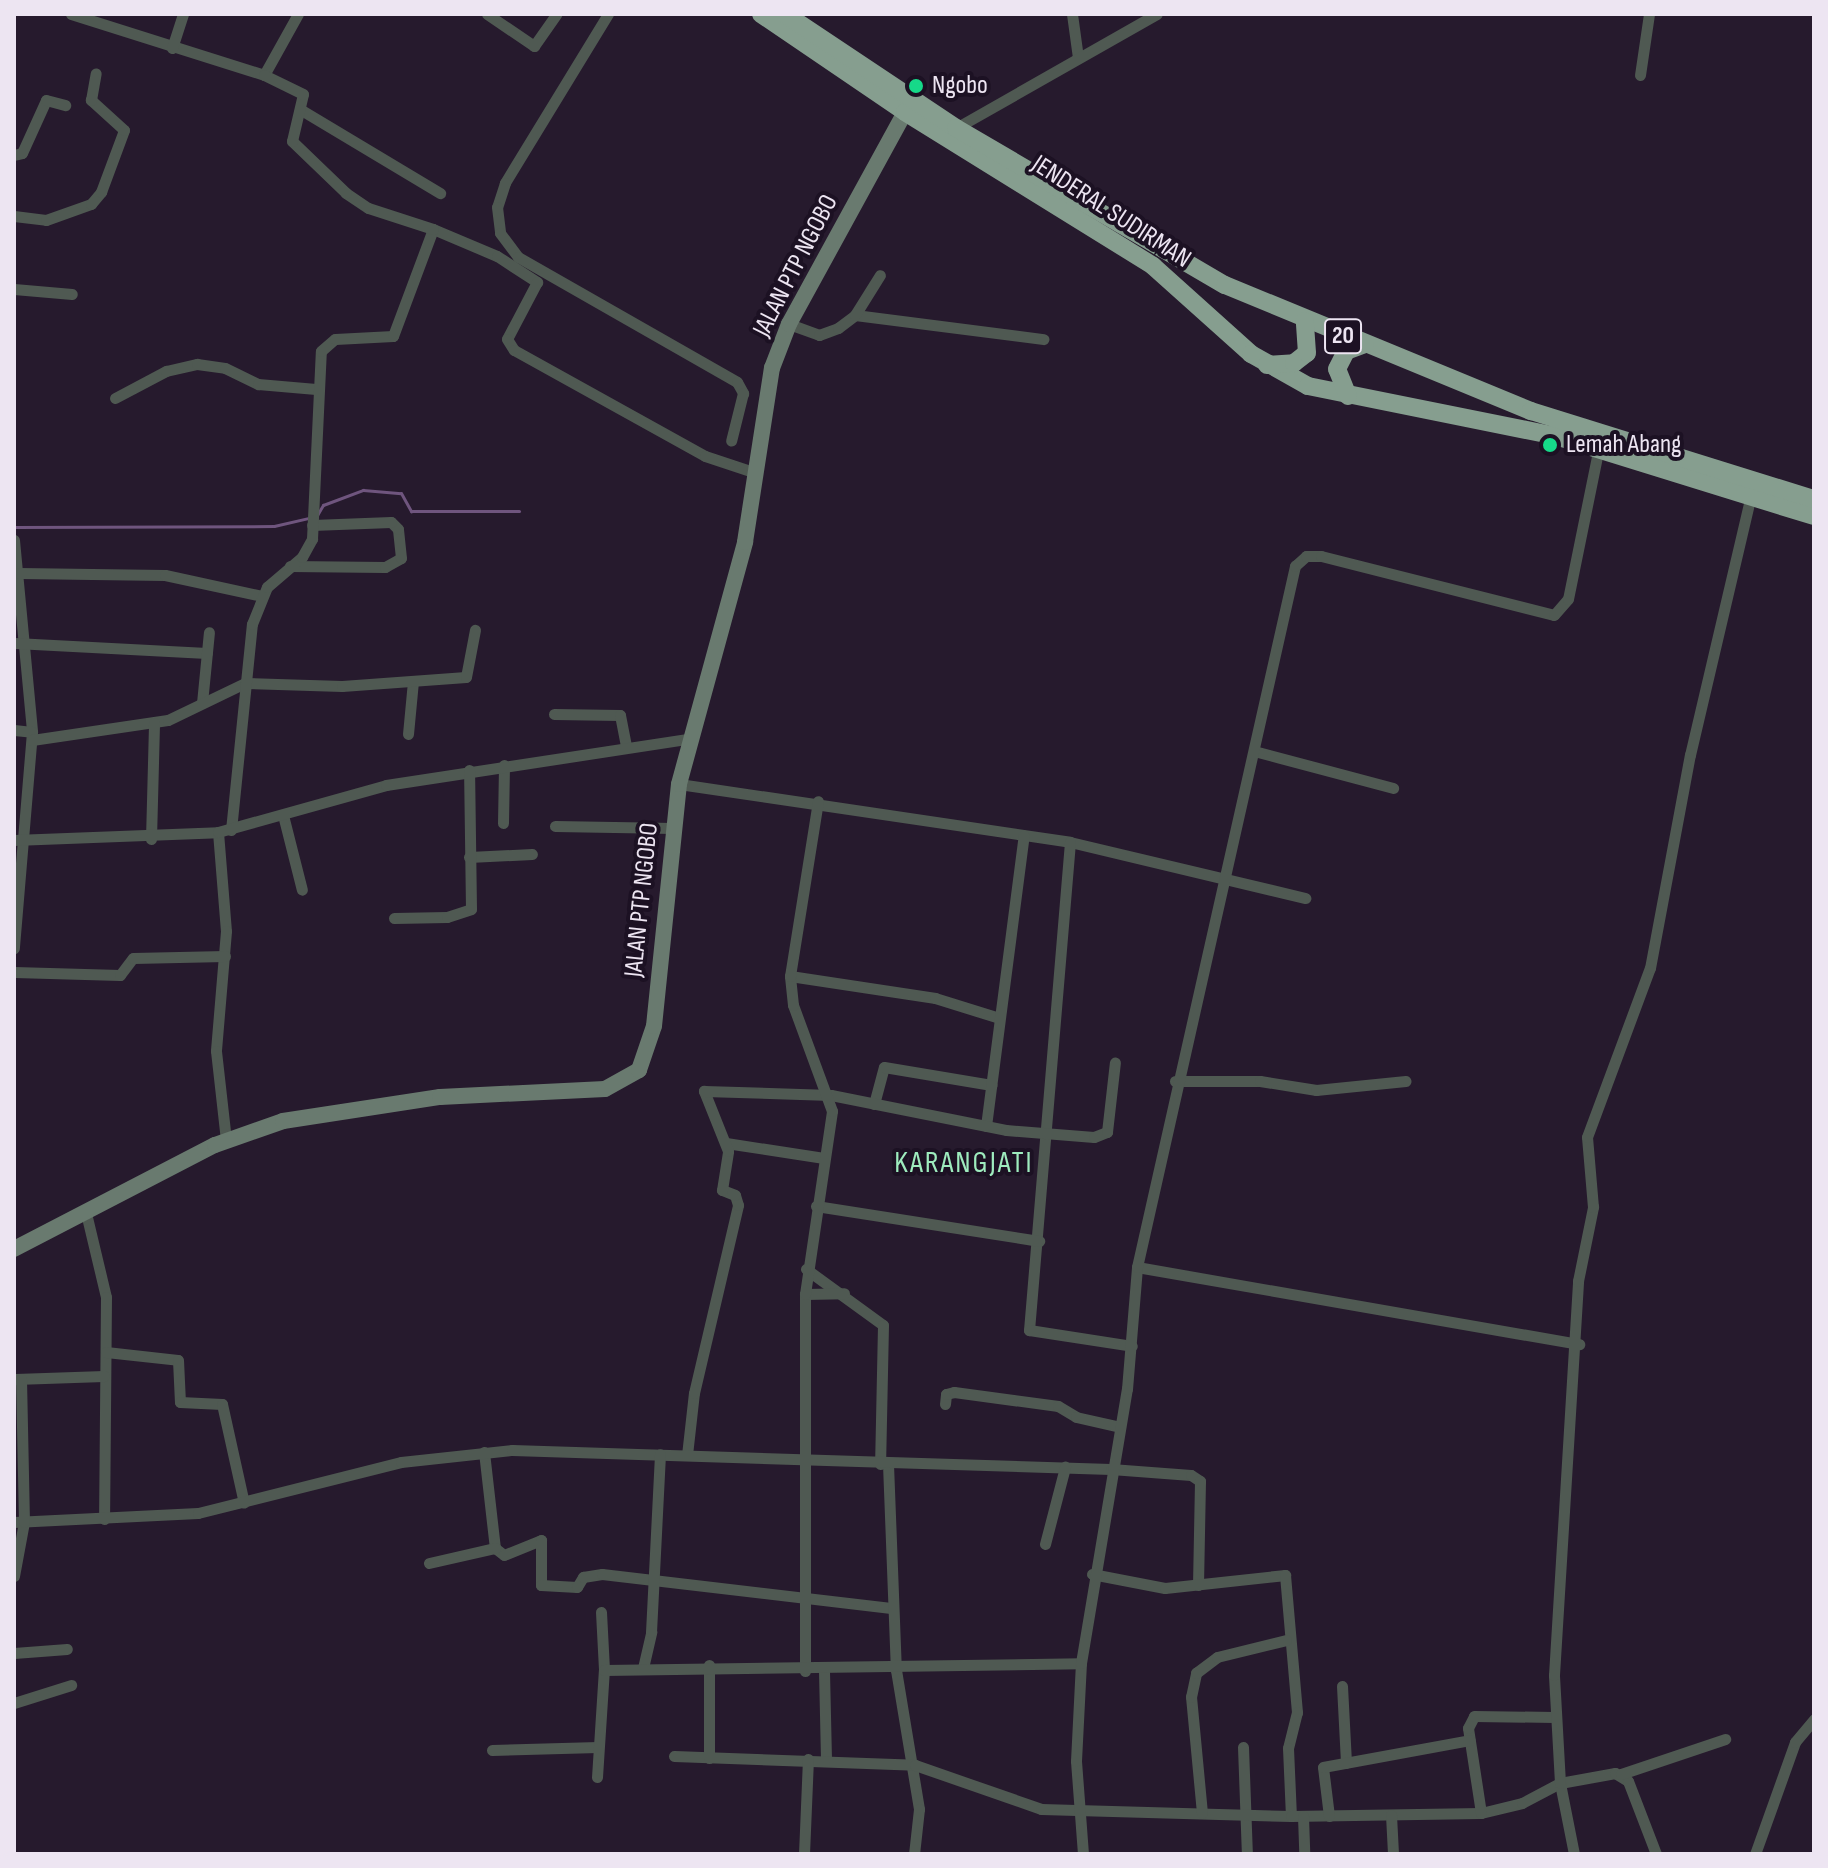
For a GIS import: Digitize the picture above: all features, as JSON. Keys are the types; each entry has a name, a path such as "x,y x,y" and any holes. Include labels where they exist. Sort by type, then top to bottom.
{"highway":[{"name":"JENDERAL SUDIRMAN","path":"761,14 905,112 1153,266 1267,365 1348,396 1460,413 1598,451 1750,500 1814,516"},
{"name":"JENDERAL SUDIRMAN","path":"785,14 956,128 1181,263 1305,321 1589,432 1814,499"},
{"path":"1267,365 1294,363 1307,353 1305,321"},
{"path":"1348,396 1337,369 1346,351 1365,344"}],"main road":[{"name":"JALAN PTP NGOBO","path":"14,1249 226,1140 348,1108 583,1092 631,1079 646,1059 654,1026 679,784 688,739 741,560 772,368 789,324 905,112"}],"street":[{"path":"71,14 264,75 303,94 303,111 292,141 346,193 368,208 433,229 497,256 537,282 507,339 514,350 705,456 756,473"},
{"path":"172,48 183,14"},
{"path":"264,75 298,14"},
{"path":"487,14 534,46 556,14"},
{"path":"608,14 505,183 497,207 500,233 518,257 737,382 743,393 731,441"},
{"path":"1072,14 1078,58"},
{"path":"956,128 1157,14"},
{"path":"1640,75 1649,14"},
{"path":"14,216 46,220 91,204 101,192 124,130 91,100 96,73"},
{"path":"14,155 22,153 43,102 65,105"},
{"path":"303,111 440,193"},
{"path":"231,830 249,635 262,596 309,547 316,389 326,342 393,336 433,229"},
{"path":"789,324 819,335 855,315 880,275"},
{"path":"14,289 72,294"},
{"path":"855,315 1043,339"},
{"path":"115,398 166,371 197,364 225,368 258,384 316,389"},
{"path":"1083,1854 1077,1811 1081,1663 1092,1574 1132,1346 1137,1267 1221,876 1299,560 1321,556 1554,615 1568,599 1598,451"},
{"path":"1574,1854 1560,1783 1554,1717 1560,1515 1579,1344 1580,1263 1593,1207 1587,1137 1647,979 1690,755 1750,500"},
{"path":"290,566 385,567 401,558 400,533 391,522 312,523"},
{"path":"14,540 19,573 18,643 32,736 20,840 14,948"},
{"path":"19,573 165,575 262,596"},
{"path":"14,730 32,736 154,723 245,683 413,681 466,677 475,630"},
{"path":"202,703 209,632"},
{"path":"18,643 207,653"},
{"path":"408,734 413,681"},
{"path":"554,714 620,715 626,746"},
{"path":"151,839 154,723"},
{"path":"20,840 151,839 218,832 469,770 688,739"},
{"path":"1254,751 1393,788"},
{"path":"503,823 504,765"},
{"path":"394,918 465,915 471,902 469,770"},
{"path":"679,784 818,801 1070,842 1305,898"},
{"path":"805,1671 806,1269 831,1095 793,1005 790,976 818,801"},
{"path":"283,815 302,890"},
{"path":"555,826 673,828"},
{"path":"218,832 225,956 216,1051 226,1140"},
{"path":"986,1126 996,1017 1024,835"},
{"path":"1070,842 1039,1241 1029,1330 1132,1346"},
{"path":"469,857 532,854"},
{"path":"14,972 120,975 133,958 225,956"},
{"path":"790,976 935,998 996,1017"},
{"path":"687,1455 694,1393 738,1205 722,1190 726,1143 704,1091 831,1095 986,1126 1047,1133 1107,1132 1115,1062"},
{"path":"874,1104 884,1067 991,1085"},
{"path":"1175,1081 1260,1081 1316,1090 1406,1081"},
{"path":"726,1143 824,1158"},
{"path":"816,1206 1039,1241"},
{"path":"86,1213 106,1297 104,1519"},
{"path":"1137,1267 1288,1298 1579,1344"},
{"path":"806,1269 844,1293 883,1325 884,1464 896,1670 915,1765 914,1854"},
{"path":"805,1294 844,1293"},
{"path":"106,1352 178,1360 180,1402 222,1404 244,1503"},
{"path":"14,1576 19,1522 18,1379 104,1376"},
{"path":"945,1404 954,1392 1058,1406 1076,1417 1120,1427"},
{"path":"484,1452 495,1548 504,1555 541,1540 541,1585 577,1587 589,1575 652,1579 893,1608"},
{"path":"19,1522 172,1516 244,1503 401,1462 484,1452 660,1454 806,1463 1111,1469 1191,1475 1200,1481 1198,1585"},
{"path":"643,1668 660,1454"},
{"path":"1045,1544 1065,1467"},
{"path":"429,1563 495,1548"},
{"path":"1092,1574 1165,1588 1283,1573 1286,1640 1297,1712 1288,1748 1304,1854"},
{"path":"597,1777 604,1670 601,1612"},
{"path":"1202,1813 1191,1697 1196,1673 1217,1657 1286,1640"},
{"path":"14,1653 67,1649"},
{"path":"604,1670 709,1665 805,1671 896,1670 1081,1663"},
{"path":"709,1665 709,1758"},
{"path":"824,1671 826,1758"},
{"path":"14,1703 71,1685"},
{"path":"1342,1686 1346,1763"},
{"path":"1481,1813 1469,1722 1480,1714 1554,1717"},
{"path":"1755,1854 1795,1742 1814,1719"},
{"path":"674,1756 826,1758 915,1765 1020,1804 1077,1811 1391,1815 1481,1813 1522,1803 1560,1783 1621,1774 1725,1739"},
{"path":"1329,1816 1322,1768 1470,1740"},
{"path":"492,1750 598,1747"},
{"path":"1243,1747 1243,1814 1247,1854"},
{"path":"804,1854 808,1759"},
{"path":"1621,1774 1656,1854"},
{"path":"1391,1815 1393,1854"}],"waterway":[{"path":"316,517 323,505 363,490 401,493 411,511 519,511"},
{"path":"14,527 274,526 309,518"}],"place":[{"name":"Ngobo","path":"916,86"},
{"name":"Lemah Abang","path":"1550,445"}],"district":[{"name":"KARANGJATI","path":"964,1163"}]}
